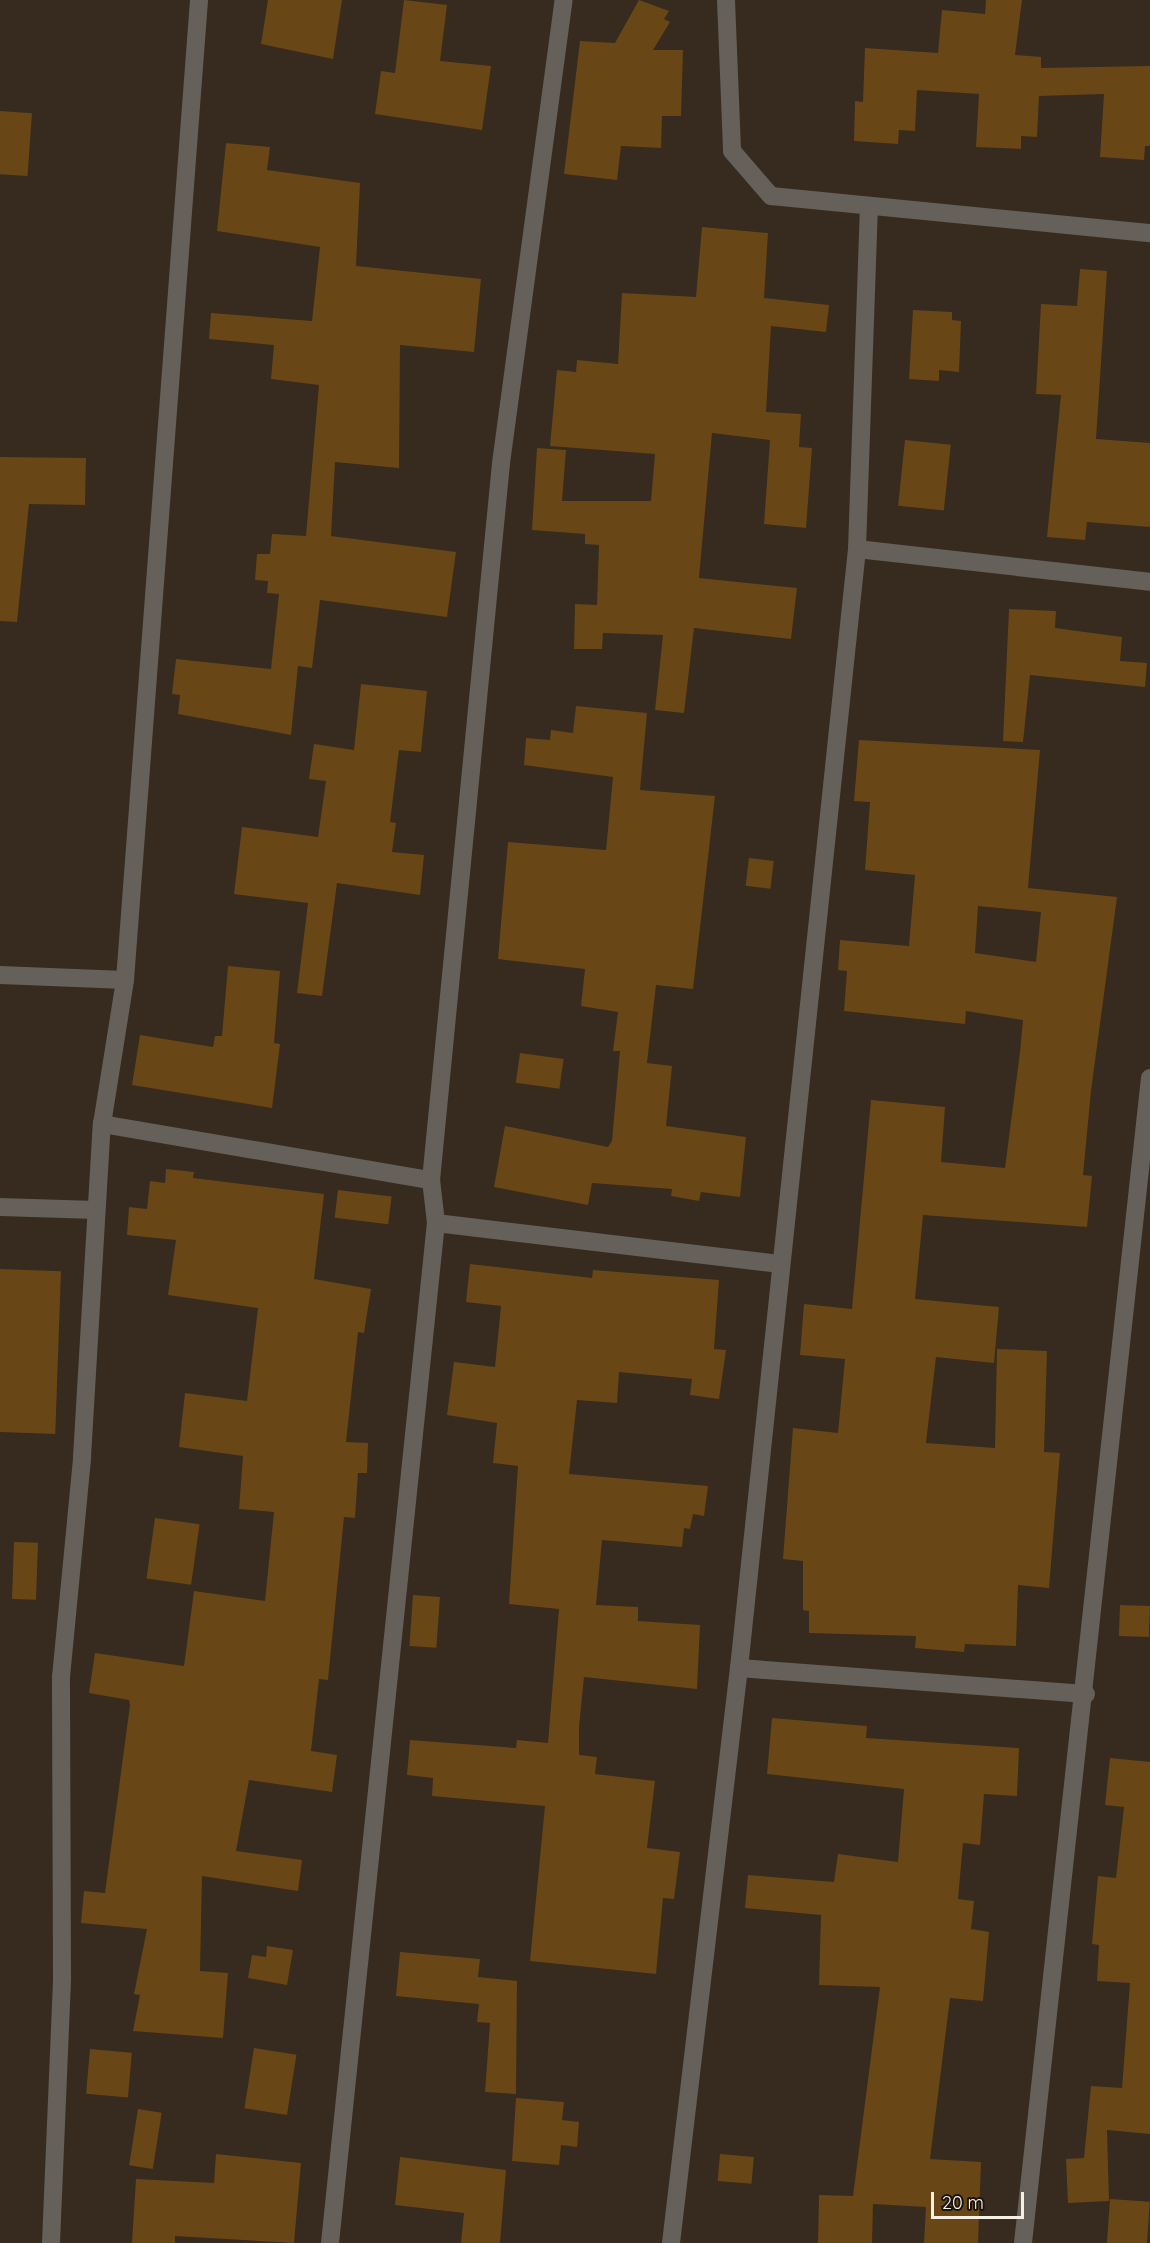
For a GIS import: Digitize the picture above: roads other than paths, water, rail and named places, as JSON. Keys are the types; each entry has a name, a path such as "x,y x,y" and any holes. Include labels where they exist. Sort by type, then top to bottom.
{"street":[{"path":"51,2243 62,1977 61,1677 82,1457 102,1125 125,980 199,0"},
{"path":"330,2243 436,1223 431,1180 501,463 564,0"},
{"path":"726,0 732,151 771,196 869,208 1150,233"},
{"path":"670,2243 739,1668 779,1264 857,549 869,208"},
{"path":"857,549 1150,582"},
{"path":"0,975 125,980"},
{"path":"1023,2243 1086,1694 1148,1124 1150,1078"},
{"path":"102,1125 431,1180"},
{"path":"0,1207 96,1210"},
{"path":"436,1223 779,1264"},
{"path":"739,1668 1086,1694"}]}
